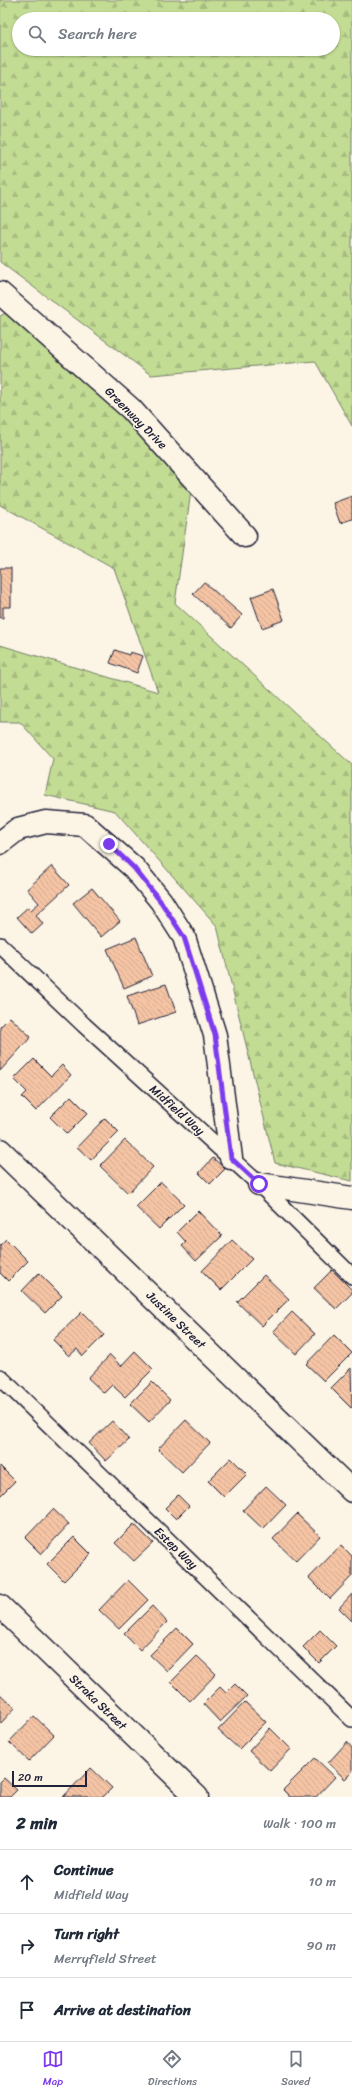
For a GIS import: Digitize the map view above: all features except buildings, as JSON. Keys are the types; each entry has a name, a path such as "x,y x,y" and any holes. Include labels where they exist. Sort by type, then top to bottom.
{"street":[{"name":"Greenway Drive","path":"0,293 131,409 245,536"},
{"path":"0,843 18,829 46,822 85,825 134,868 161,902 184,937 215,1035 231,1158"},
{"name":"Justine Street","path":"0,1150 352,1491"},
{"path":"259,1184 352,1198"},
{"name":"Straka Street","path":"0,1606 197,1797"}],"lane":[{"name":"Midfield Way","path":"0,945 84,1025 259,1184 352,1276"},
{"name":"Estep Way","path":"0,1377 352,1719"}],"green space":[{"path":"0,0 352,0 352,426 315,361 151,375 0,262"},
{"path":"8,312 193,477 175,603 352,765 352,1181 275,1163 217,926 115,811 45,795 53,759 20,722 0,722 0,645 158,692 114,568 0,505 0,316"}],"route":[{"path":"109,844 134,868 161,902 184,937 215,1035 231,1158 259,1184"}]}
